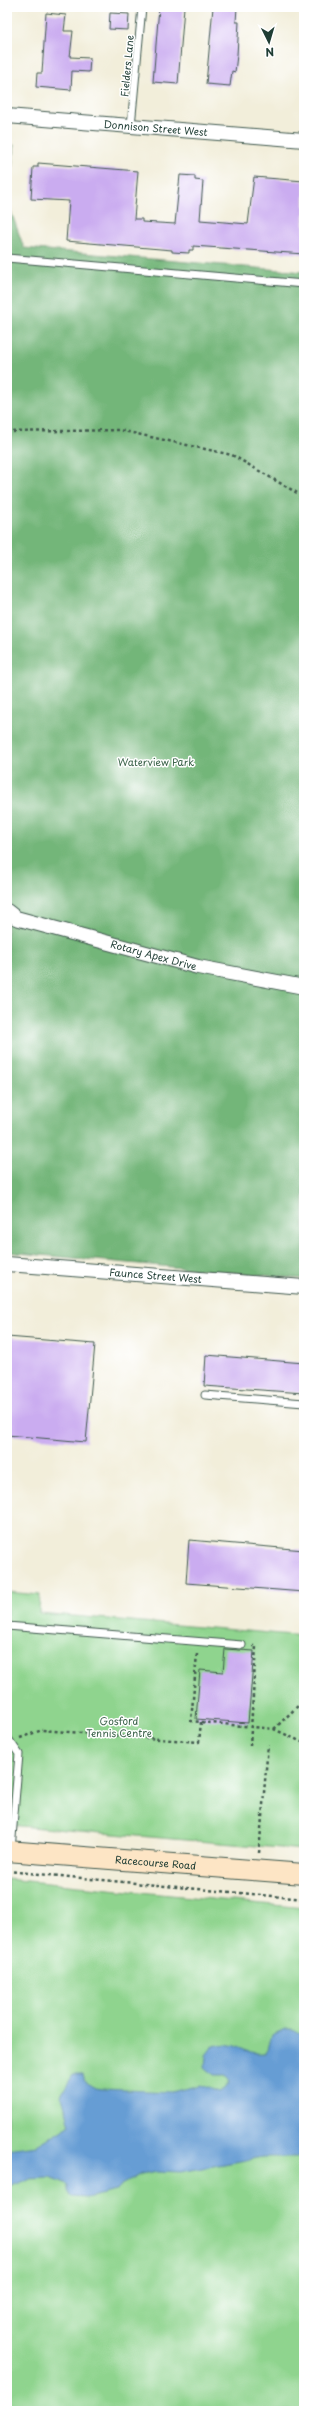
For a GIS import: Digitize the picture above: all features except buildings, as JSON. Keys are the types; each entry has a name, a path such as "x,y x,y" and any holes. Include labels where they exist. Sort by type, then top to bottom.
{"main road":[{"name":"Racecourse Road","path":"9,1851 304,1874"}],"street":[{"name":"Donnison Street West","path":"7,116 304,140"},
{"name":"Rotary Apex Drive","path":"7,911 16,918 198,967 304,987"},
{"name":"Faunce Street West","path":"7,1264 304,1287"}],"lane":[{"name":"Fielders Lane","path":"131,126 142,7"},
{"path":"7,258 304,284"},
{"path":"205,1395 304,1403"},
{"path":"7,1626 242,1645"},
{"path":"9,1739 19,1754 9,1851"}],"path":[{"path":"7,432 120,430 232,455 304,497"},
{"path":"198,1641 191,1722 274,1729 304,1743"},
{"path":"242,1645 256,1646 250,1746"},
{"path":"274,1729 303,1701 304,1673"},
{"path":"9,1739 42,1730 199,1742 201,1722"},
{"path":"257,1871 268,1745"},
{"path":"7,1872 304,1899"}],"green space":[{"name":"Waterview Park","path":"7,144 14,145 9,206 24,248 304,272 304,1279 7,1252"},
{"name":"Gosford Tennis Centre","path":"7,1592 40,1595 39,1613 304,1636 304,1850 7,1825"},
{"path":"7,1879 304,1908 304,2411 7,2411"}],"water":[{"path":"285,2029 293,2029 304,2035 304,2157 262,2157 181,2172 156,2171 141,2174 121,2185 117,2191 86,2198 72,2197 68,2191 68,2186 51,2178 29,2179 7,2188 7,2149 37,2145 70,2125 61,2094 73,2075 83,2075 85,2082 95,2088 102,2089 172,2092 201,2085 219,2092 225,2089 230,2081 226,2075 214,2075 205,2067 206,2055 213,2046 229,2045 251,2052 265,2053 268,2049 272,2035"}]}
